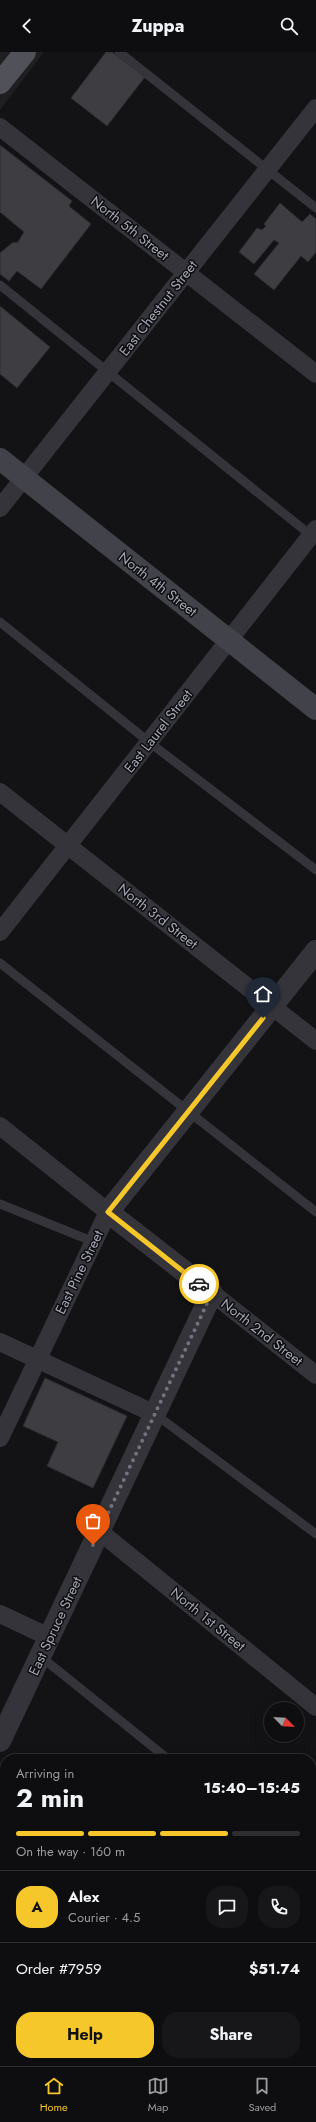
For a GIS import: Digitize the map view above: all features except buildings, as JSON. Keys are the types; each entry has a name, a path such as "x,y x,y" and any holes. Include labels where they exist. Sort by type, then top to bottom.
{"main road":[{"path":"0,83 24,52"},
{"name":"North 4th Street","path":"0,459 316,709"}],"street":[{"name":"East Chestnut Street","path":"0,508 316,108"},
{"name":"North 5th Street","path":"0,127 316,374"},
{"name":"East Laurel Street","path":"0,932 314,534"},
{"name":"North 3rd Street","path":"0,792 316,1041"},
{"name":"East Pine Street","path":"0,1438 108,1212 316,951"},
{"name":"North 2nd Street","path":"0,1126 316,1375"},
{"name":"East Spruce Street","path":"0,1741 212,1293"},
{"path":"0,1342 155,1414"},
{"name":"North 1st Street","path":"99,1531 316,1707"},
{"path":"0,1614 49,1637"}],"lane":[{"path":"119,52 316,208"},
{"path":"0,285 107,372 314,534"},
{"path":"0,622 149,742 316,870"},
{"path":"0,963 189,1110 316,1212"},
{"path":"0,1204 94,1242"},
{"path":"155,1414 316,1534"},
{"path":"40,1656 162,1754"}],"shaded area":[{"path":"0,52 44,52 0,110"}],"way so far":[{"path":"93,1545 212,1293 199,1284"}],"route":[{"path":"199,1284 108,1212 263,1018"}]}
